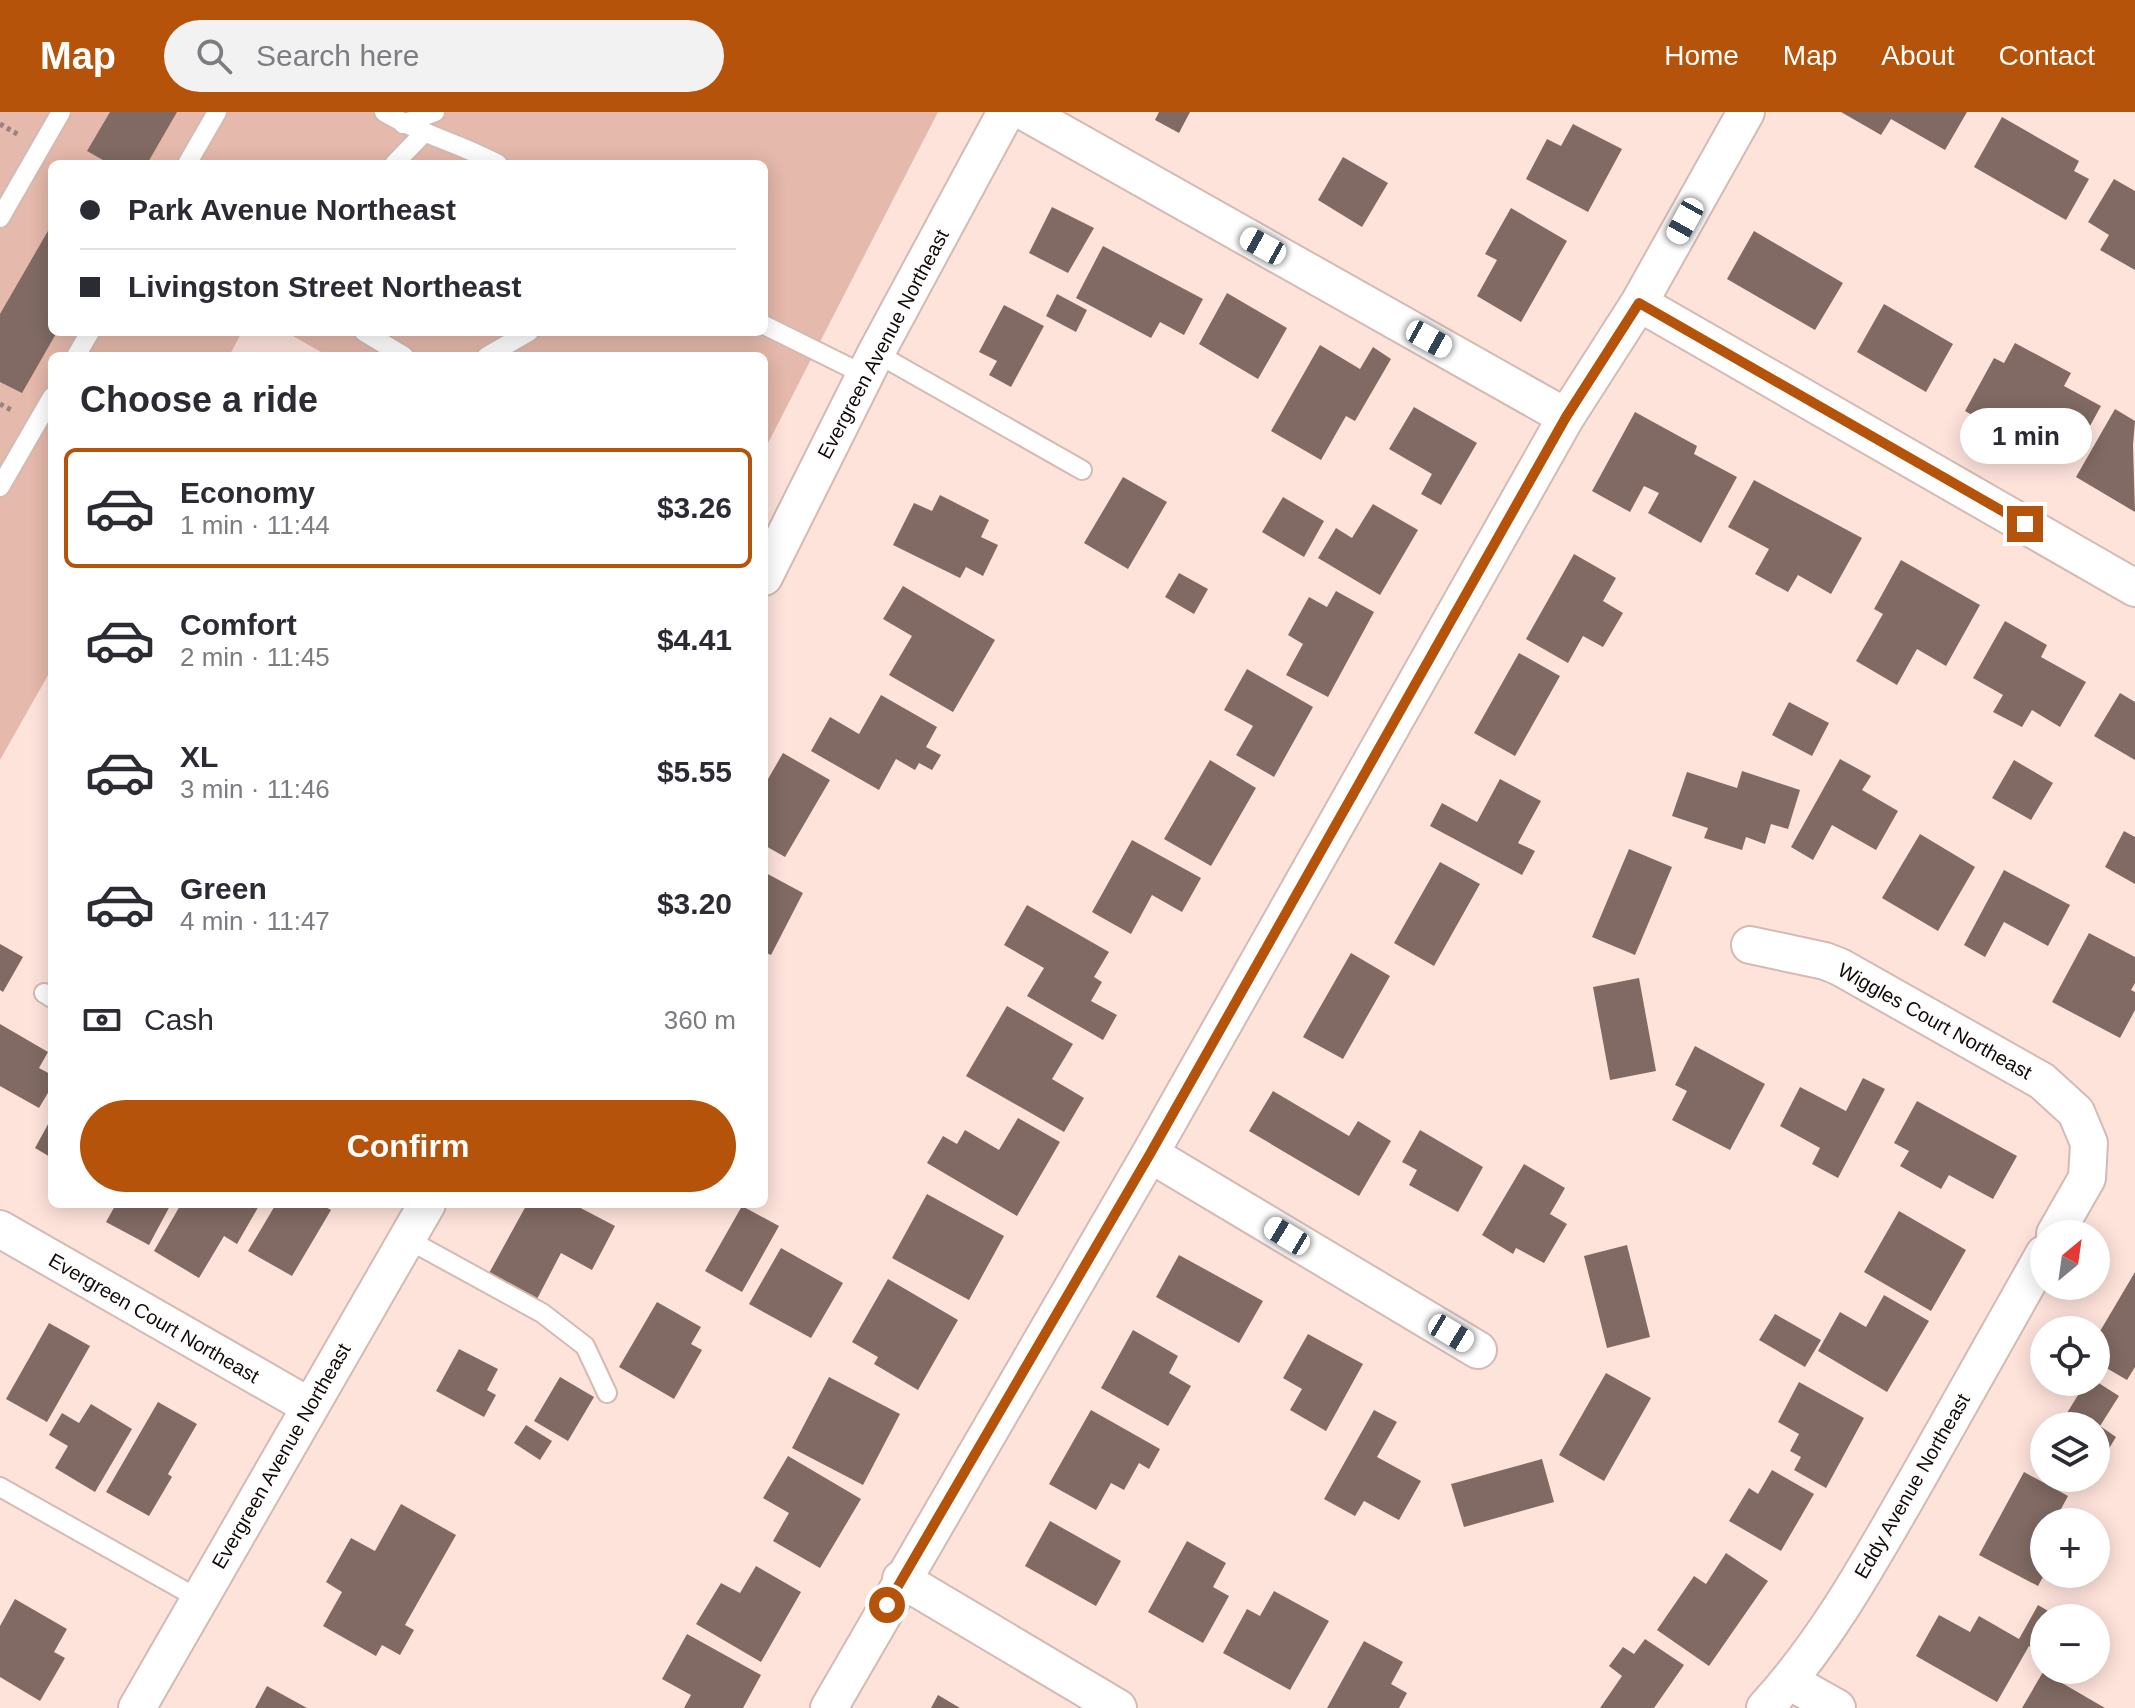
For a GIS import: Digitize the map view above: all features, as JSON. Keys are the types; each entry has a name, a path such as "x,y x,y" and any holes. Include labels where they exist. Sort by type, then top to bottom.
{"street":[{"name":"Evergreen Avenue Northeast","path":"768,569 871,364 1006,112"},
{"path":"1025,112 1566,417"},
{"path":"829,1708 1150,1154 1566,417 1639,303 1746,112"},
{"path":"1639,303 2135,588"},
{"name":"Wiggles Court Northeast","path":"1750,945 1840,967 2042,1081 2076,1112 2089,1143 2087,1178 2063,1220"},
{"path":"1150,1154 1478,1350"},
{"name":"Evergreen Avenue Northeast","path":"137,1708 414,1215"},
{"name":"Evergreen Court Northeast","path":"0,1229 309,1406"},
{"name":"Eddy Avenue Northeast","path":"1765,1708 1830,1627 1864,1572 2030,1279"},
{"path":"901,1579 1118,1708"},
{"path":"1789,1681 1837,1708"}],"lane":[{"path":"0,218 61,112"},
{"path":"189,160 217,112"},
{"path":"384,112 403,124 491,160"},
{"path":"403,124 435,112"},
{"path":"398,160 425,132"},
{"path":"768,326 871,364 1082,470"},
{"path":"371,336 397,352"},
{"path":"494,352 522,336"},
{"path":"0,487 48,404"},
{"path":"414,1215 585,1346 607,1393"},
{"path":"0,1487 199,1599"}],"shaded area":[{"path":"0,112 938,112 768,443 768,352 321,352 293,336 768,336 768,160 48,160 48,336 240,336 231,352 48,352 48,675 0,760"}],"building":[{"path":"110,112 177,112 149,160 103,160 87,151"},
{"path":"1159,112 1190,112 1179,133 1155,120"},
{"path":"1841,112 1967,112 1945,150 1891,119 1881,135"},
{"path":"2002,117 2079,161 2074,171 2089,179 2066,220 1974,167"},
{"path":"1573,124 1622,149 1588,212 1526,179 1547,139 1561,146"},
{"path":"1343,157 1388,183 1362,227 1318,200"},
{"path":"2114,179 2135,191 2135,270 2100,250 2109,235 2088,222"},
{"path":"1052,207 1094,228 1068,273 1029,253"},
{"path":"1511,208 1567,241 1521,322 1477,296 1497,260 1485,254"},
{"path":"48,231 48,336 55,336 22,393 0,382 0,314"},
{"path":"1754,231 1843,283 1815,330 1727,279"},
{"path":"1103,246 1203,299 1184,335 1160,322 1151,338 1076,298"},
{"path":"1227,293 1287,328 1258,379 1199,344"},
{"path":"1057,294 1087,310 1076,332 1046,316"},
{"path":"1884,304 1953,344 1926,392 1857,352"},
{"path":"1004,305 1044,326 1011,387 989,375 997,361 979,352"},
{"path":"2015,343 2071,373 2064,386 2101,406 2080,444 2043,424 2034,439 2005,423 2001,431 1965,411 1994,358 2004,363"},
{"path":"1320,345 1360,369 1373,347 1391,359 1355,421 1346,416 1321,460 1271,431"},
{"path":"1414,407 1477,443 1441,505 1421,494 1432,474 1389,449"},
{"path":"2115,409 2135,421 2135,512 2076,477"},
{"path":"1635,412 1697,446 1694,454 1737,477 1701,543 1648,513 1659,493 1644,486 1630,512 1592,491"},
{"path":"1123,477 1167,502 1128,569 1084,543"},
{"path":"1754,480 1862,538 1831,594 1798,575 1788,592 1755,574 1769,549 1728,527"},
{"path":"940,495 989,520 981,537 998,545 983,576 966,567 960,578 893,545 914,503 932,511"},
{"path":"1283,497 1324,521 1304,557 1262,532"},
{"path":"1373,504 1418,530 1380,595 1318,558 1336,528 1352,538"},
{"path":"1574,554 1616,578 1603,601 1623,613 1603,647 1583,636 1568,663 1526,639"},
{"path":"1901,560 1980,605 1946,666 1917,649 1897,685 1856,661 1883,614 1874,609"},
{"path":"1179,573 1208,589 1194,614 1165,597"},
{"path":"903,586 995,640 953,712 889,675 912,636 883,619"},
{"path":"1336,591 1374,612 1328,697 1286,675 1303,644 1288,635 1309,597 1327,607"},
{"path":"2005,621 2047,645 2041,657 2086,682 2060,727 2032,710 2022,727 1993,712 2003,695 1973,678"},
{"path":"1519,653 1560,676 1515,756 1474,733"},
{"path":"1247,669 1313,707 1274,777 1236,755 1253,726 1224,710"},
{"path":"2120,693 2135,702 2135,760 2094,736"},
{"path":"881,695 937,727 926,747 941,755 932,770 919,763 915,770 896,759 879,790 811,751 830,717 859,734"},
{"path":"1789,702 1829,723 1812,756 1772,735"},
{"path":"783,753 830,780 785,857 768,847 768,779"},
{"path":"1840,759 1871,776 1862,790 1898,811 1876,850 1832,825 1813,860 1791,847"},
{"path":"1210,760 1256,788 1211,866 1164,839"},
{"path":"2014,760 2053,783 2031,820 1992,798"},
{"path":"1742,771 1800,790 1788,829 1771,824 1765,844 1746,837 1742,850 1704,838 1708,828 1672,816 1687,772 1737,788"},
{"path":"1500,779 1541,801 1518,843 1535,851 1522,875 1430,826 1442,803 1477,822"},
{"path":"2124,831 2135,837 2135,884 2105,867"},
{"path":"1920,834 1975,867 1938,931 1882,898"},
{"path":"1132,840 1201,878 1182,912 1152,895 1131,934 1092,912"},
{"path":"1629,849 1672,867 1635,955 1592,937"},
{"path":"1440,862 1480,884 1434,966 1394,943"},
{"path":"2004,870 2070,905 2048,946 2004,922 1985,957 1964,945"},
{"path":"768,874 803,893 771,955 768,954"},
{"path":"1027,905 1109,952 1094,977 1102,982 1091,1001 1117,1015 1103,1040 1027,996 1044,968 1004,945"},
{"path":"2089,933 2135,957 2135,983 2131,990 2135,992 2135,1010 2120,1038 2052,1002"},
{"path":"0,944 23,957 3,992 0,990"},
{"path":"1351,953 1390,976 1343,1059 1303,1037"},
{"path":"1639,978 1656,1071 1610,1080 1593,987"},
{"path":"1007,1006 1073,1044 1052,1079 1084,1098 1064,1132 966,1076"},
{"path":"0,1024 48,1052 39,1068 48,1073 48,1093 39,1108 0,1086"},
{"path":"1695,1046 1765,1084 1730,1150 1672,1120 1687,1091 1675,1085"},
{"path":"1863,1078 1885,1089 1838,1178 1812,1164 1820,1148 1780,1126 1800,1087 1846,1111"},
{"path":"1273,1091 1349,1136 1358,1121 1391,1141 1359,1196 1249,1131"},
{"path":"1917,1101 2017,1156 1993,1199 1949,1175 1941,1189 1900,1166 1909,1151 1894,1143"},
{"path":"1018,1118 1060,1142 1017,1216 927,1163 943,1136 957,1144 965,1130 999,1150"},
{"path":"48,1124 48,1156 35,1148"},
{"path":"1420,1130 1483,1167 1458,1212 1409,1185 1417,1170 1402,1162"},
{"path":"1524,1164 1565,1188 1550,1214 1567,1224 1544,1263 1516,1248 1513,1254 1482,1235"},
{"path":"927,1194 1004,1236 969,1300 892,1258"},
{"path":"114,1208 169,1208 149,1245 106,1222"},
{"path":"179,1208 258,1208 237,1244 224,1236 199,1278 154,1251"},
{"path":"274,1208 331,1210 292,1276 248,1251"},
{"path":"525,1208 581,1208 615,1226 592,1270 561,1253 536,1301 488,1275"},
{"path":"741,1208 779,1226 742,1292 705,1271"},
{"path":"1899,1211 1966,1250 1931,1311 1864,1272"},
{"path":"1627,1245 1650,1337 1607,1348 1584,1256"},
{"path":"781,1248 843,1283 811,1338 749,1304"},
{"path":"1179,1255 1263,1301 1239,1343 1156,1297"},
{"path":"2135,1272 2135,1367 2127,1380 2110,1370 2109,1316"},
{"path":"888,1279 958,1320 918,1390 874,1364 878,1357 852,1342"},
{"path":"1884,1295 1929,1321 1887,1392 1818,1351 1840,1312 1866,1327"},
{"path":"657,1302 701,1327 691,1344 702,1350 674,1399 619,1367"},
{"path":"1775,1314 1821,1340 1805,1367 1759,1340"},
{"path":"49,1323 90,1346 47,1422 6,1399"},
{"path":"1133,1330 1178,1356 1169,1373 1191,1386 1168,1426 1101,1388"},
{"path":"1308,1334 1363,1364 1326,1431 1290,1410 1302,1389 1283,1378"},
{"path":"459,1349 498,1369 487,1390 496,1395 484,1417 436,1391"},
{"path":"1606,1373 1651,1398 1604,1481 1559,1455"},
{"path":"560,1377 594,1397 568,1441 534,1421"},
{"path":"829,1377 900,1414 863,1485 792,1448"},
{"path":"1799,1382 1864,1418 1826,1488 1794,1470 1801,1457 1790,1451 1799,1434 1778,1422"},
{"path":"2110,1390 2119,1396 2109,1412 2068,1412 2077,1396 2110,1396"},
{"path":"158,1402 197,1424 168,1474 172,1477 149,1516 106,1492"},
{"path":"91,1404 132,1429 95,1492 55,1468 68,1446 49,1435 62,1413 79,1423"},
{"path":"1091,1410 1160,1449 1149,1469 1139,1463 1124,1490 1111,1483 1096,1510 1049,1484"},
{"path":"1374,1410 1397,1422 1377,1457 1421,1481 1399,1520 1364,1501 1355,1516 1324,1499"},
{"path":"526,1425 552,1441 540,1460 514,1443"},
{"path":"2110,1433 2116,1437 2110,1447"},
{"path":"788,1456 861,1499 820,1568 773,1541 789,1513 763,1498"},
{"path":"1542,1459 1554,1502 1464,1527 1451,1484"},
{"path":"1772,1470 1814,1494 1781,1551 1729,1521 1749,1488 1758,1494"},
{"path":"2024,1472 2030,1475 2030,1492 2061,1492 2068,1496 2062,1508 2030,1508 2030,1582 1979,1555"},
{"path":"401,1504 456,1535 405,1625 414,1630 400,1655 382,1645 376,1656 323,1626 342,1592 326,1582 351,1538 375,1551"},
{"path":"1050,1521 1121,1561 1096,1606 1025,1566"},
{"path":"1187,1541 1226,1563 1213,1587 1229,1596 1203,1643 1148,1612"},
{"path":"1726,1553 1768,1581 1709,1666 1657,1630 1694,1576 1706,1584"},
{"path":"756,1566 801,1592 761,1662 696,1624 721,1583 740,1593"},
{"path":"1274,1591 1329,1621 1290,1690 1223,1653 1247,1609 1260,1616"},
{"path":"15,1599 67,1629 54,1652 65,1658 40,1701 0,1677 0,1626"},
{"path":"1939,1615 1970,1632 1979,1616 2019,1639 2030,1619 2030,1647 1997,1702 1916,1656"},
{"path":"687,1634 761,1675 743,1708 684,1708 691,1695 662,1679"},
{"path":"1645,1639 1684,1665 1654,1708 1600,1708 1622,1676 1609,1666 1623,1647 1634,1654"},
{"path":"1364,1641 1403,1662 1391,1684 1407,1693 1399,1708 1327,1708"},
{"path":"2036,1684 2064,1684 2105,1708 2022,1708"},
{"path":"267,1686 307,1708 255,1708"},
{"path":"938,1695 960,1708 931,1708"}],"route":[{"path":"887,1605 1150,1154 1566,417 1639,303 2025,524"}]}
